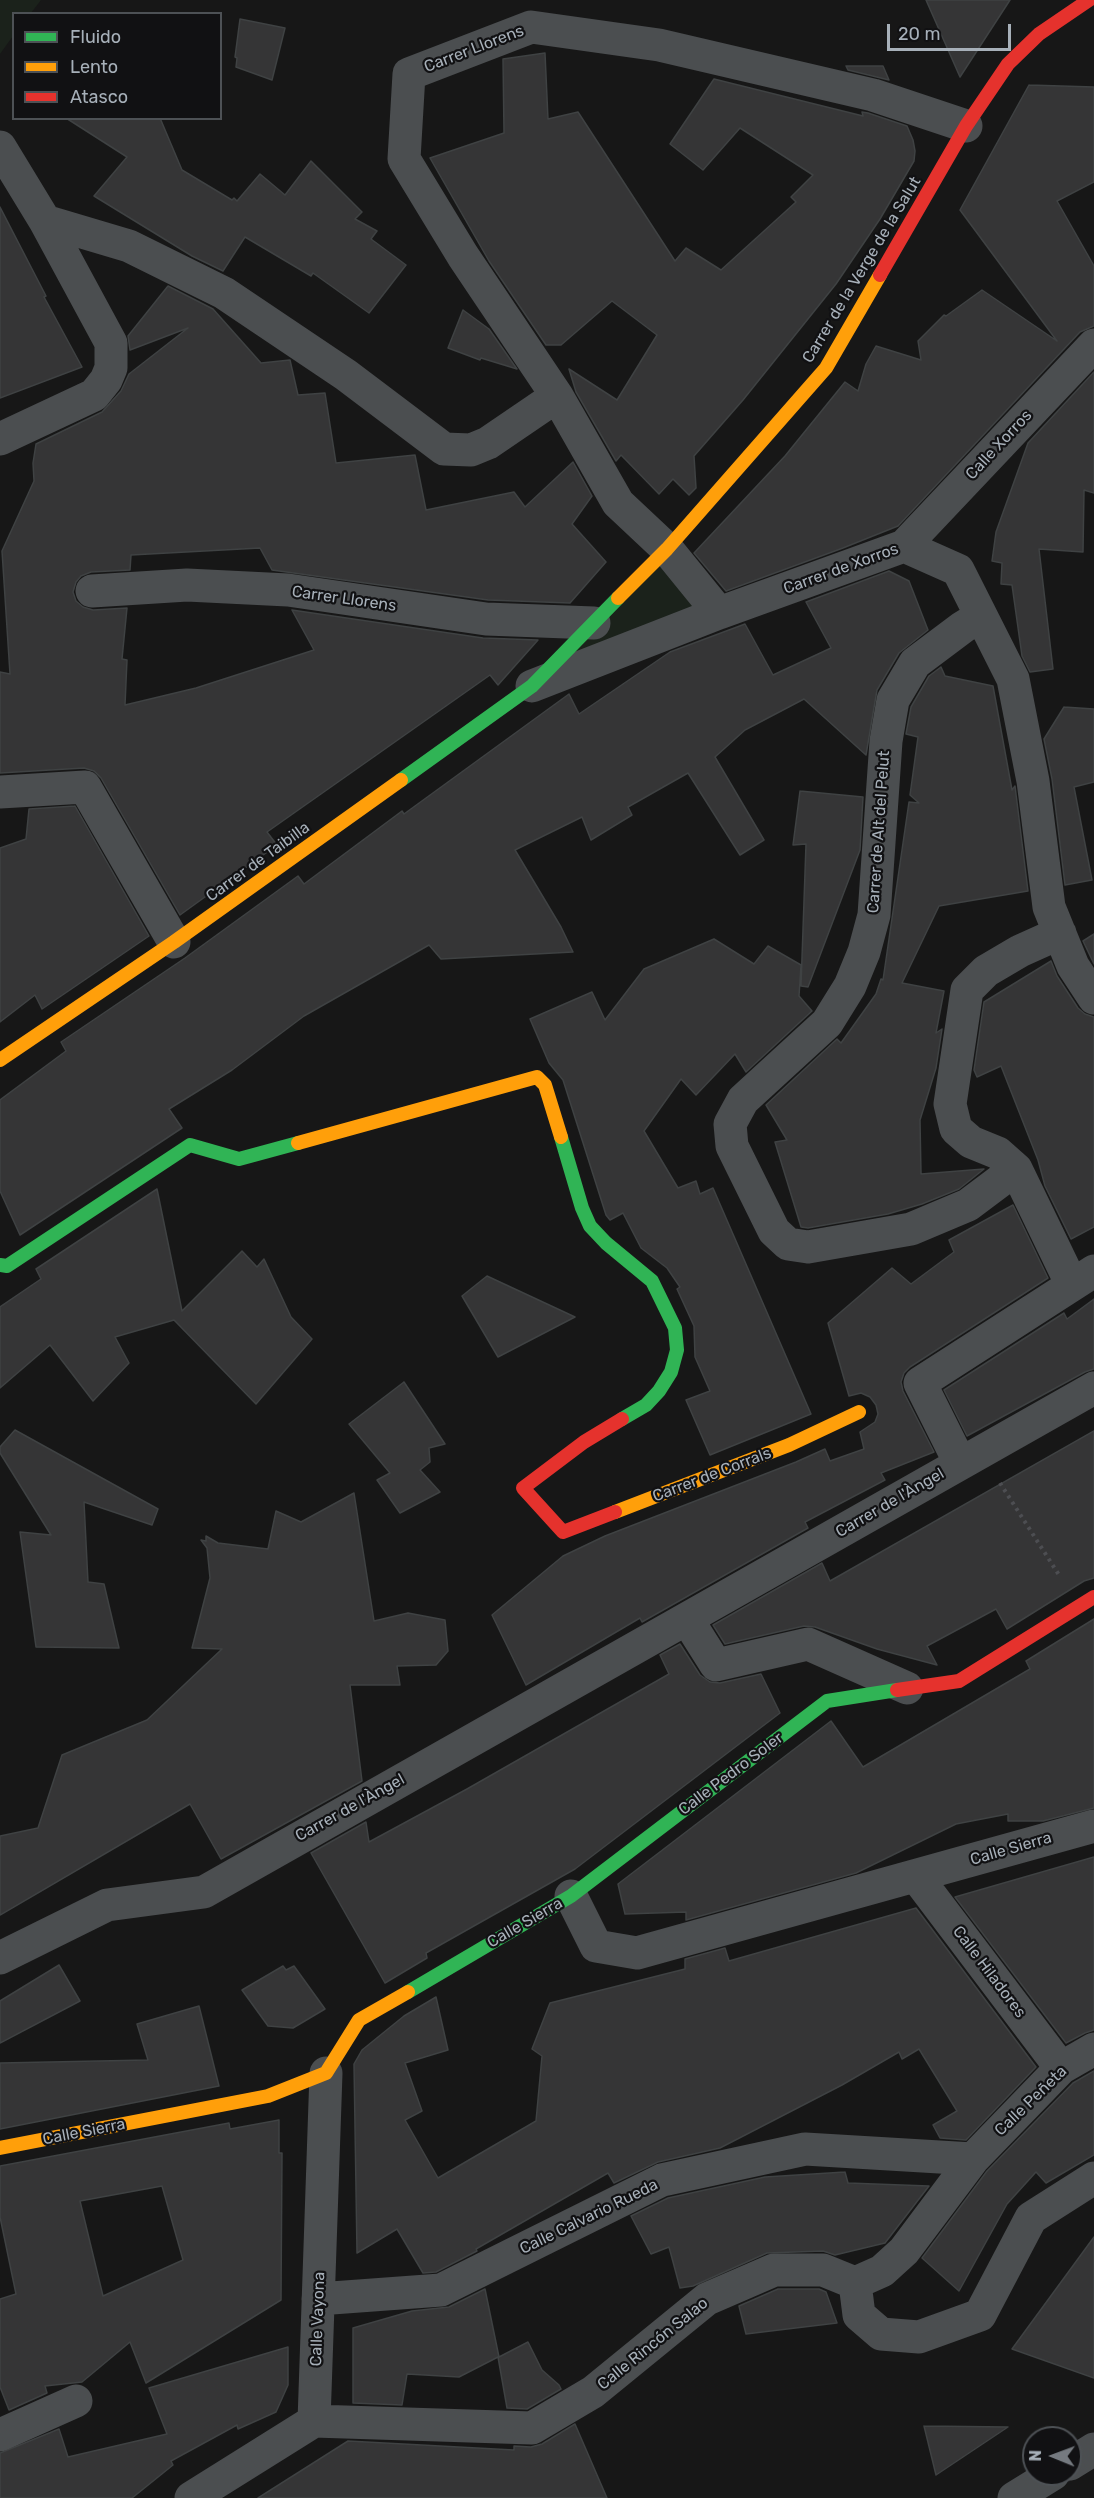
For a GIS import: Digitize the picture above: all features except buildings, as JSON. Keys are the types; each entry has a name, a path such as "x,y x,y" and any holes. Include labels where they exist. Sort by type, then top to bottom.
{"street":[{"name":"Carrer de la Verge de la Salut","path":"532,686 667,549 826,368 966,126 1008,64 1039,34 1089,0"},
{"name":"Carrer Llorens","path":"719,613 667,549 618,503 557,396 463,256 404,159 408,74 531,27 659,45 873,95 966,126"},
{"path":"0,147 45,221 111,343 111,368 94,395 0,439"},
{"path":"45,221 129,246 224,293 346,375 444,449 471,450 488,443 557,396"},
{"name":"Calle Xorros","path":"904,546 1094,345"},
{"name":"Carrer de Xorros","path":"532,686 719,613 904,546 958,570 1013,679 1033,781 1049,907 1073,966 1094,998"},
{"name":"Carrer Llorens","path":"92,591 188,585 288,590 486,619 594,623"},
{"name":"Carrer de Alt del Pelut","path":"981,616 915,663 893,700 886,741 874,915 864,952 849,986 827,1023 743,1100 730,1124 732,1146 774,1231 788,1244 807,1247 911,1229 968,1205 1016,1169"},
{"name":"Carrer de Taibilla","path":"0,1060 174,942 532,686"},
{"path":"0,792 86,787 174,942"},
{"path":"970,1457 920,1383 1083,1278 1016,1169 998,1153 971,1142 956,1130 950,1104 967,990 986,971 1020,951 1060,933"},
{"name":"Carrer de Corrals","path":"0,1265 7,1266 190,1144 239,1159 537,1077 545,1084 582,1208 590,1226 606,1243 652,1281 675,1328 677,1350 671,1372 646,1405 584,1442 523,1488 563,1532 789,1445 859,1412"},
{"name":"Carrer de l'Àngel","path":"0,1958 107,1905 204,1892 1094,1388"},
{"name":"Calle Pedro Soler","path":"571,1896 827,1701 959,1681 1094,1597"},
{"path":"687,1619 716,1665 807,1644 907,1688"},
{"name":"Calle Sierra","path":"0,2148 268,2096 326,2073 359,2020 571,1896 596,1946 637,1953 1094,1826"},
{"name":"Calle Hiladores","path":"916,1876 1062,2068"},
{"name":"Calle Peñeta","path":"973,2159 1062,2068 1094,2049"},
{"name":"Calle Vayona","path":"314,2421 326,2073"},
{"name":"Calle Calvario Rueda","path":"318,2299 441,2290 662,2180 805,2149 973,2159"},
{"path":"973,2159 904,2251 882,2271 855,2283 859,2315 881,2334 919,2337 980,2315 1031,2218 1094,2178"},
{"name":"Calle Rincón Salao","path":"314,2421 532,2428 593,2392 707,2299 774,2270 823,2270 855,2283"},
{"path":"0,2434 76,2401"},
{"path":"191,2498 314,2421"},
{"path":"1014,2498 1034,2486"}],"path":[{"path":"970,1457 1079,1606"}],"shaded area":[{"path":"0,0 41,0 32,12 12,12 12,37 0,54"},
{"path":"667,549 719,613 532,686"}],"traffic: fast":[{"path":"401,780 532,686 618,598"},
{"path":"561,1137 582,1208 590,1226 606,1243 652,1281 675,1328 677,1350 671,1372 659,1391 646,1405 622,1419"},
{"path":"0,1265 7,1266 190,1145 239,1159 298,1143"},
{"path":"408,1992 571,1896 827,1701 897,1690"}],"traffic: slow":[{"path":"618,598 667,549 826,368 880,275"},
{"path":"0,1060 174,942 401,780"},
{"path":"298,1143 537,1077 545,1085 561,1137"},
{"path":"615,1512 789,1445 859,1412"},
{"path":"0,2148 268,2096 326,2073 359,2020 408,1992"}],"traffic: jam":[{"path":"880,275 966,126 1008,64 1039,34 1089,0"},
{"path":"615,1512 563,1532 523,1488 584,1442 622,1419"},
{"path":"897,1690 959,1681 1094,1597"}]}
